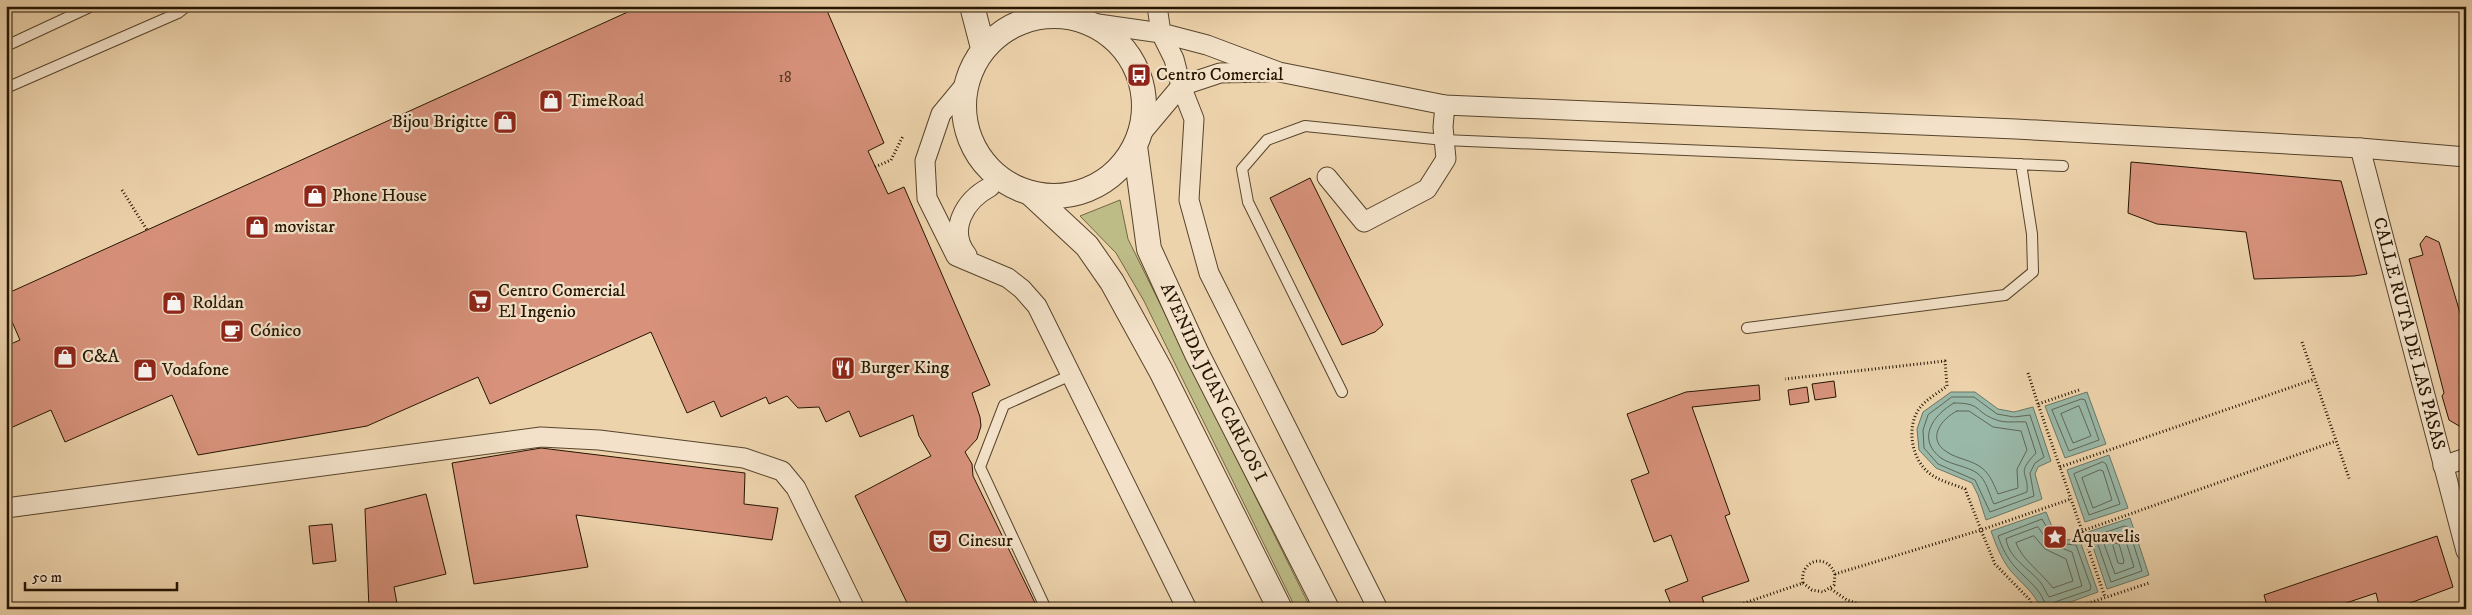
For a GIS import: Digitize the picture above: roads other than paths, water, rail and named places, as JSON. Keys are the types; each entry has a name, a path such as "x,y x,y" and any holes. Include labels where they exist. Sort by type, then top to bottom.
{"street":[{"path":"972,6 983,48"},
{"path":"1157,6 1161,34 1174,58 1181,86 1194,118 1189,200 1210,274 1378,609"},
{"path":"1137,141 1144,106 1139,76 1121,45 1091,23 1063,11 1017,22 996,36 983,48 965,85 941,114 926,161 926,198 956,256 1008,278 1022,289 1037,306 1187,609"},
{"path":"1091,23 1161,34 1207,45 1279,72 1445,105 2006,128 2360,148 2466,157"},
{"path":"965,85 963,105 970,142 991,171 1007,184 1030,193 1052,196 1085,190 1111,176 1181,86 1220,73 1279,72"},
{"path":"1327,178 1364,222 1427,189 1446,158 1444,140 1445,105"},
{"name":"AVENIDA JUAN CARLOS I","path":"1137,141 1149,249 1197,354 1326,609"},
{"name":"CALLE RUTA DE LAS PASAS","path":"2360,148 2466,551"},
{"path":"982,267 966,254 958,241 959,224 963,211 977,194 990,187"},
{"path":"1030,193 1087,246 1112,282 1161,371 1280,609"},
{"path":"6,508 541,438 599,440 744,458 782,471 796,488 855,609"},
{"path":"2443,466 2466,458"}],"lane":[{"path":"6,46 92,6"},
{"path":"6,88 178,13 187,6"},
{"path":"1342,392 1248,202 1242,169 1267,140 1305,126 1444,140 2063,166"},
{"path":"1747,328 2005,295 2033,272 2032,234 2021,164"},
{"path":"1046,609 980,467 1004,405 1072,375"}],"water":[{"path":"1951,392 1975,392 1998,409 2014,412 2033,407 2051,461 2038,467 2035,474 2042,499 1986,520 1972,483 1936,468 1919,450 1917,429 1923,412"},
{"path":"2087,392 2106,444 2065,458 2045,406"},
{"path":"2109,455 2128,508 2085,522 2067,470"},
{"path":"2046,512 2055,534 2067,540 2079,538 2098,592 2051,609 2042,609 2031,592 2010,570 2001,556 1991,531"},
{"path":"2130,518 2149,575 2107,589 2088,532"}],"place":[{"name":"Centro Comercial","path":"1139,75"},
{"name":"TimeRoad","path":"551,101"},
{"name":"Bijou Brigitte","path":"505,122"},
{"name":"Phone House","path":"315,196"},
{"name":"movistar","path":"257,227"},
{"name":"Centro Comercial El Ingenio","path":"480,301"},
{"name":"Roldan","path":"174,303"},
{"name":"Cónico","path":"232,331"},
{"name":"C&A","path":"65,357"},
{"name":"Burger King","path":"843,368"},
{"name":"Vodafone","path":"145,370"},
{"name":"Aquavelis","path":"2055,537"},
{"name":"Cinesur","path":"940,541"}]}
